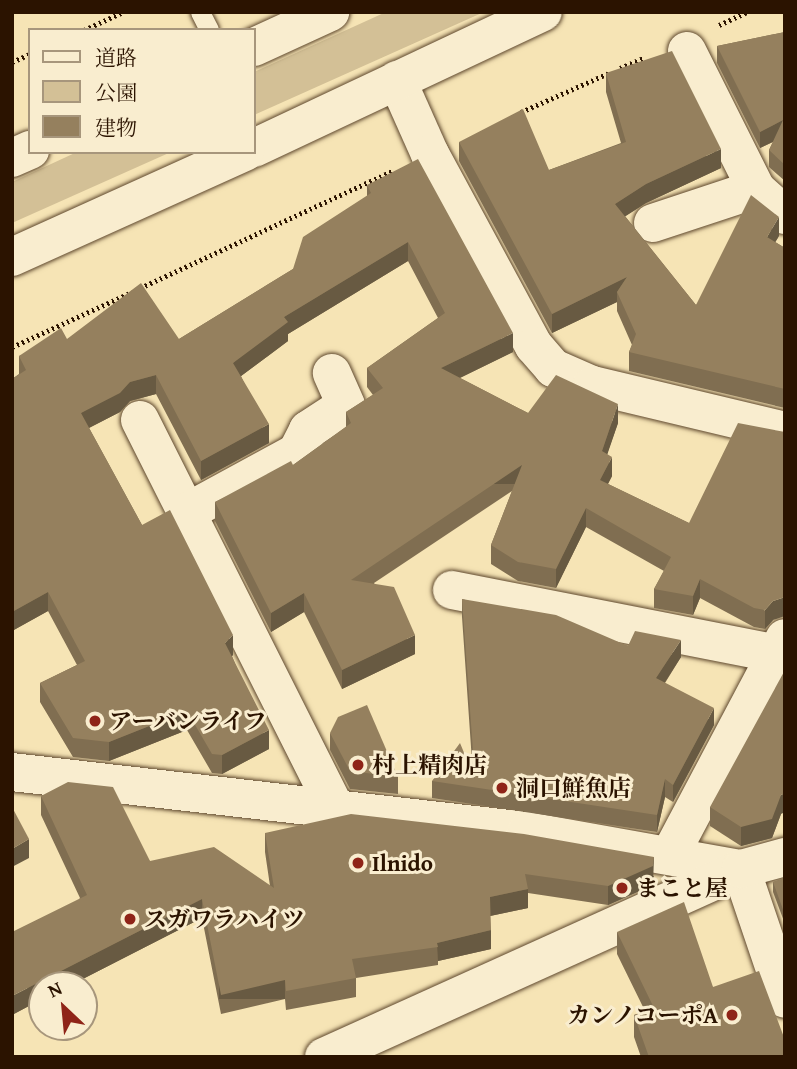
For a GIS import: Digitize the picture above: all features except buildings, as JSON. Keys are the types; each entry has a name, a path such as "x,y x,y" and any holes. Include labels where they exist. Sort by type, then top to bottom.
{"street":[{"path":"256,147 543,12"},
{"path":"256,46 318,15"},
{"path":"699,40 756,189 785,215"},
{"path":"397,80 430,154 534,346 552,368 592,385 785,430"},
{"path":"12,158 28,151"},
{"path":"12,257 240,154"},
{"path":"653,223 756,189"},
{"path":"189,511 297,452 307,430 346,404 332,373"},
{"path":"140,420 189,511 336,810"},
{"path":"452,590 781,646 671,853"},
{"path":"14,765 336,810 527,831 671,853 741,869"},
{"path":"324,1057 741,869 785,858"},
{"path":"741,869 785,999"}],"lane":[{"path":"200,12 208,28"}],"path":[{"path":"89,28 123,12"},
{"path":"699,40 747,12"},
{"path":"12,62 28,55"},
{"path":"515,115 650,55"},
{"path":"12,347 430,154"}],"green space":[{"path":"386,12 484,12 256,114 256,71"},
{"path":"73,154 167,154 12,223 12,182"}],"place":[{"name":"アーバンライフ","path":"95,721"},
{"name":"村上精肉店","path":"358,765"},
{"name":"洞口鮮魚店","path":"502,788"},
{"name":"Ilnido","path":"358,863"},
{"name":"まこと屋","path":"622,888"},
{"name":"スガワラハイツ","path":"130,919"},
{"name":"カンノコーポA","path":"732,1015"}]}
